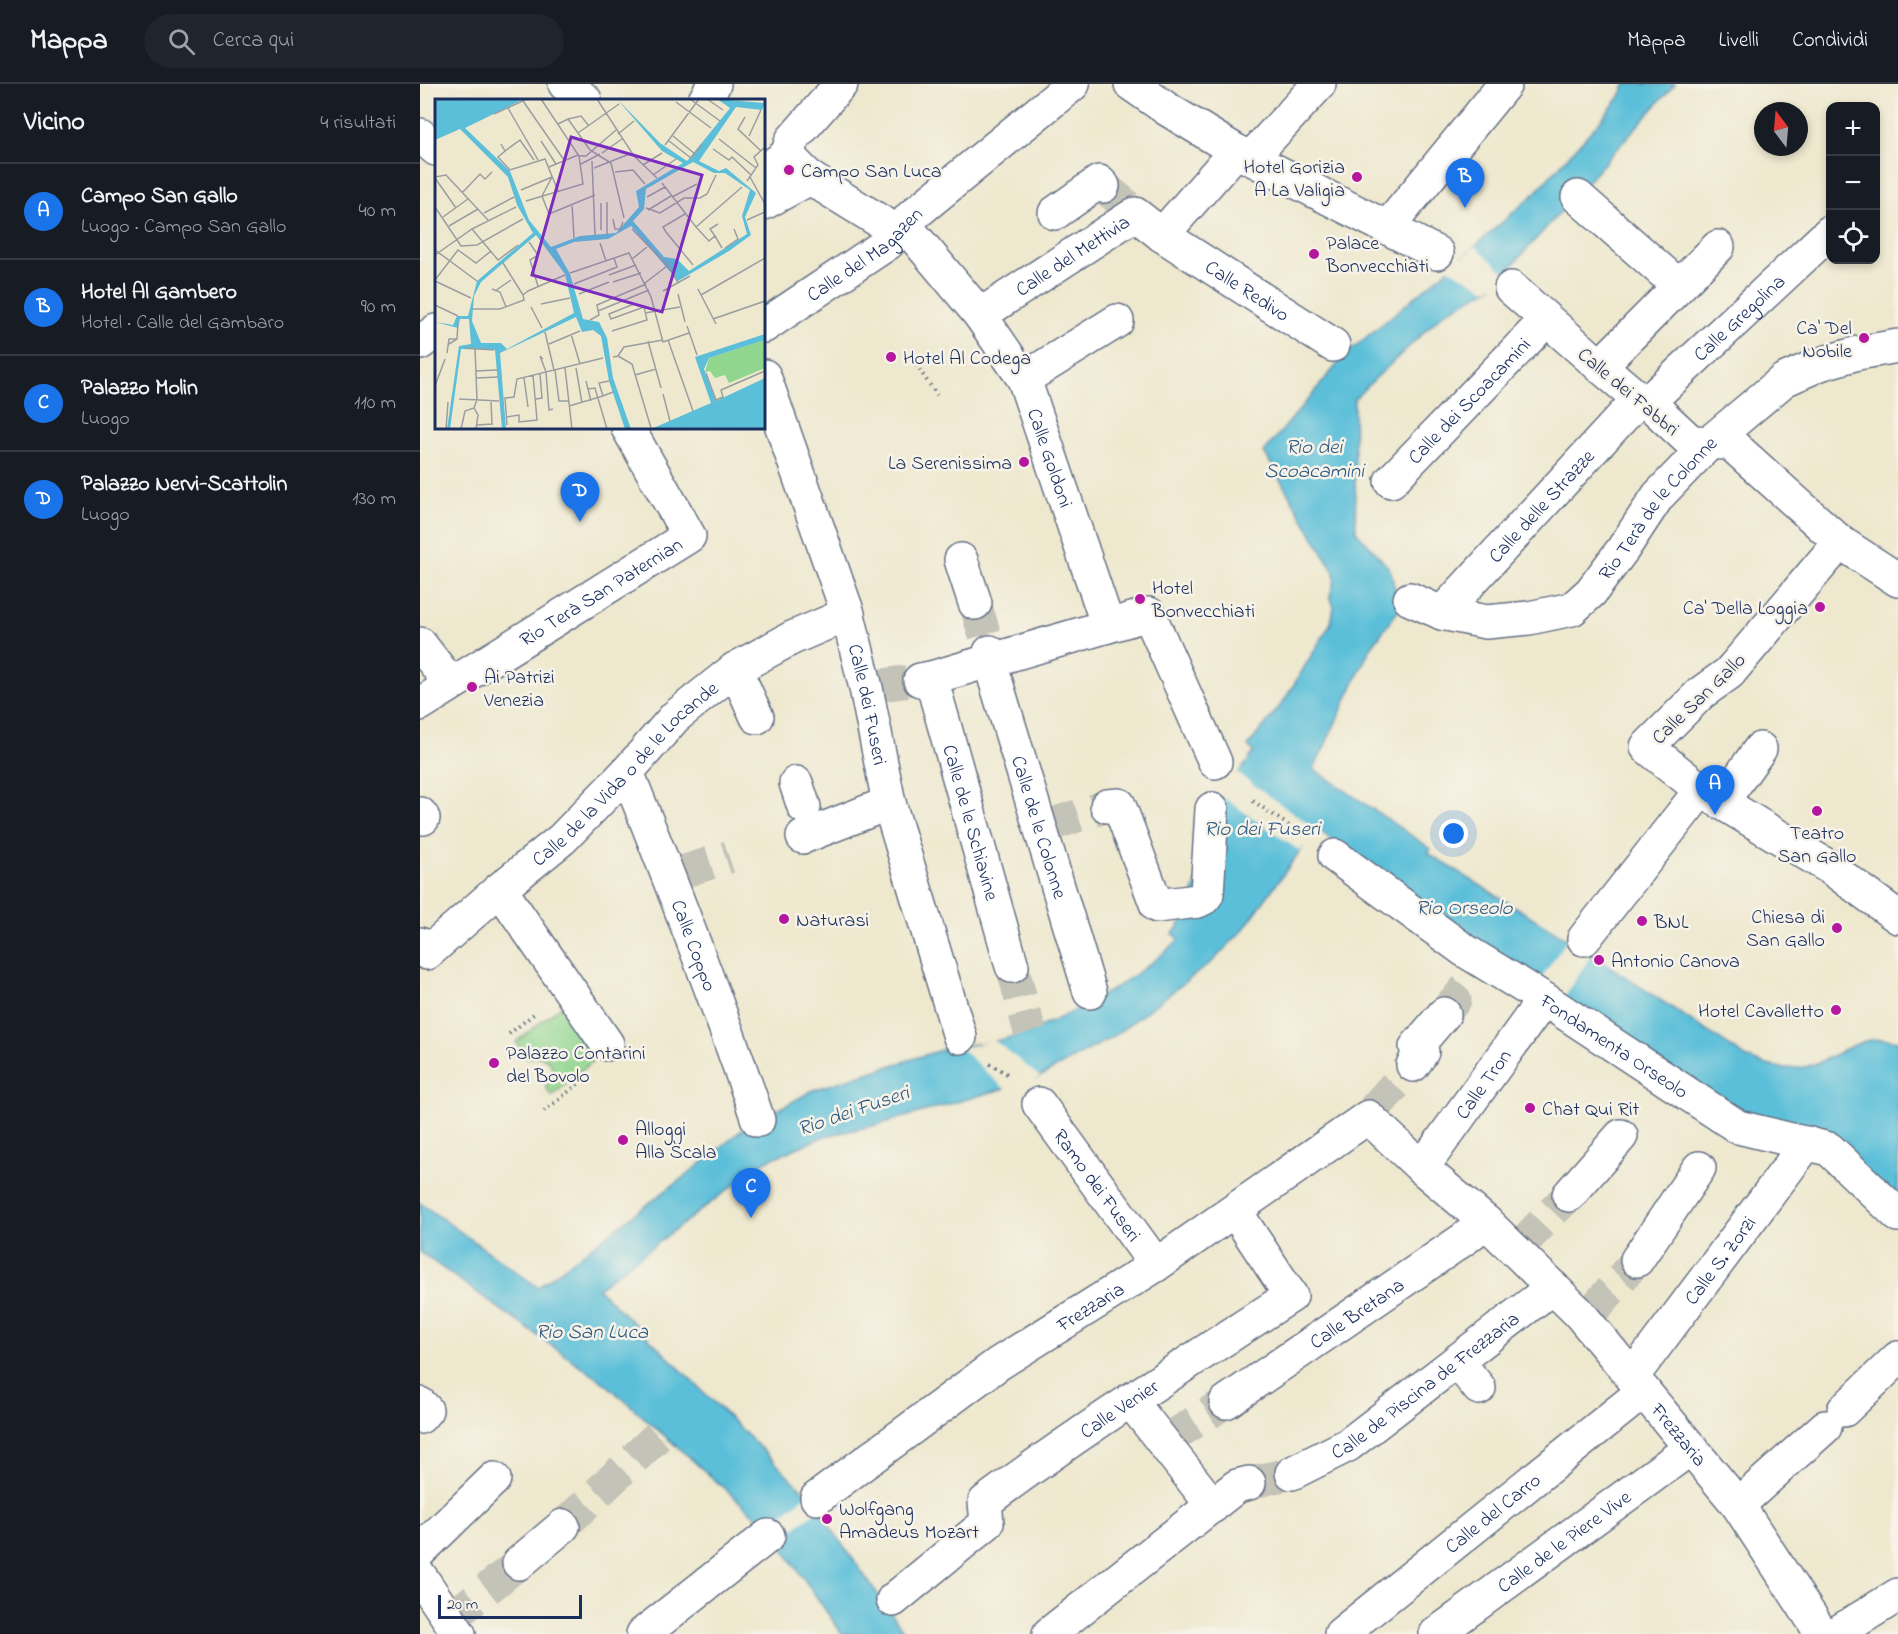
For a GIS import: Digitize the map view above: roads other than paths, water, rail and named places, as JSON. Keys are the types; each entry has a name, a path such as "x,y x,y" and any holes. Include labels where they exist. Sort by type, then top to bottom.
{"street":[{"path":"565,84 584,99"},
{"path":"706,99 714,84"},
{"path":"810,178 777,159 841,84"},
{"name":"Calle del Magazen","path":"765,325 888,243 912,216 1073,84"},
{"path":"1131,84 1167,109 1244,154 1437,253"},
{"path":"1162,235 1319,84"},
{"path":"1388,226 1505,84"},
{"path":"420,135 435,148"},
{"path":"765,202 810,178"},
{"name":"Calle Goldoni","path":"810,178 898,231 913,235 980,315 1024,379 1108,626"},
{"path":"1055,213 1099,182 1122,202"},
{"path":"1578,197 1679,286"},
{"name":"Calle del Mettivia","path":"980,315 1122,202 1162,235"},
{"name":"Calle Redivo","path":"1162,235 1333,345"},
{"name":"Calle Gregolina","path":"1643,400 1826,236"},
{"path":"1600,366 1718,247"},
{"name":"Calle dei Fabbri","path":"1511,288 1691,442 1730,443 1840,542 1898,580"},
{"name":"Calle dei Scoacamini","path":"1392,481 1546,320"},
{"path":"1024,379 1117,321"},
{"path":"420,343 435,332"},
{"name":"Rio Terà de le Colonne","path":"1410,599 1442,614 1486,622 1529,618 1572,609 1591,592 1617,558 1658,496 1709,442 1784,380 1820,364 1858,353 1898,346"},
{"name":"Calle dei Fuseri","path":"765,379 848,614 870,687 889,803 960,1037"},
{"name":"Calle delle Strazze","path":"1442,614 1643,400"},
{"name":"Rio Terà San Paternian","path":"460,678 689,536 629,429"},
{"name":"Calle San Gallo","path":"1712,796 1647,747 1701,693 1729,673 1840,542"},
{"path":"961,560 975,603"},
{"name":"Calle de la Vida o de le Locande","path":"420,944 427,953 562,838 627,772 675,717 735,669 792,638 848,614"},
{"path":"991,656 1149,614 1215,762"},
{"path":"420,644 460,678 420,704"},
{"name":"Calle de le Schiavine","path":"991,656 926,679 1012,966"},
{"name":"Calle de le Colonne","path":"991,656 995,679 1044,827 1090,992"},
{"path":"735,669 757,717"},
{"path":"1584,939 1712,796 1760,750"},
{"name":"Calle Coppo","path":"627,772 669,867 758,1120"},
{"path":"1712,796 1829,867 1898,917"},
{"path":"805,817 889,803"},
{"path":"1107,806 1119,805 1157,906 1198,900 1207,894 1212,809"},
{"name":"Fondamenta Orseolo","path":"1335,856 1462,953 1544,999 1738,1127 1829,1149 1898,1215"},
{"path":"500,889 566,988 607,1044"},
{"name":"Calle Tron","path":"1422,1168 1544,999"},
{"path":"1413,1065 1422,1052 1416,1047 1444,1014"},
{"name":"Ramo dei Fuseri","path":"1039,1104 1156,1265"},
{"name":"Frezzaria","path":"817,1498 998,1364 1156,1265 1370,1114 1422,1168 1517,1248 1553,1287 1587,1317 1638,1384 1738,1504 1832,1634"},
{"path":"1569,1195 1622,1136"},
{"name":"Calle S. Zorzi","path":"1638,1384 1807,1143"},
{"path":"1637,1260 1699,1168"},
{"name":"Calle Venier","path":"893,1600 987,1523 985,1502 1130,1400 1291,1296 1235,1211"},
{"name":"Calle Bretana","path":"1226,1402 1486,1222"},
{"name":"Calle de Piscina de Frezzaria","path":"1292,1473 1348,1445 1553,1287"},
{"path":"1738,1504 1834,1419 1898,1358"},
{"path":"1457,1361 1479,1388"},
{"name":"Calle del Carro","path":"1341,1634 1638,1384"},
{"path":"1130,1400 1166,1442 1213,1506"},
{"path":"420,1404 426,1410 420,1417"},
{"name":"Calle de le Piere Vive","path":"1436,1634 1691,1448"},
{"path":"420,1551 494,1479"},
{"path":"1048,1634 1237,1486 1249,1483"},
{"path":"519,1563 563,1526"},
{"path":"643,1634 768,1536"},
{"path":"420,1576 459,1634"},
{"path":"1832,1634 1898,1595"}],"water":[{"path":"1626,84 1675,84 1494,286 1444,313 1354,399 1356,531 1390,569 1400,608 1370,649 1314,769 1431,849 1428,853 1591,954 1749,1059 1776,1067 1797,1068 1817,1063 1871,1040 1898,1041 1898,1196 1737,1111 1563,1000 1316,829 1243,930 1213,961 1114,1036 1034,1080 873,1126 825,1136 766,1161 598,1288 807,1494 906,1634 842,1634 768,1527 607,1385 420,1252 420,1203 538,1287 693,1170 739,1132 813,1090 957,1045 1012,1037 1042,1026 1103,995 1155,960 1175,943 1179,938 1173,934 1187,914 1221,796 1254,752 1248,746 1284,701 1331,623 1334,607 1330,595 1335,580 1334,572 1264,452 1341,360 1333,355 1345,344 1352,349 1463,257 1534,194 1601,120 1619,98"}],"tunnel":[{"path":"1103,186 1127,206"},
{"path":"975,603 990,652"},
{"path":"874,686 920,680"},
{"path":"1047,826 1107,806"},
{"path":"679,873 729,857"},
{"path":"1012,966 1030,1032"},
{"path":"1443,990 1455,1000 1444,1014"},
{"path":"1373,1110 1413,1065"},
{"path":"1519,1247 1569,1195"},
{"path":"1589,1315 1637,1260"},
{"path":"1167,1440 1226,1402"},
{"path":"563,1526 661,1433"},
{"path":"1249,1483 1292,1473"},
{"path":"449,1620 519,1563"}],"place":[{"name":"Campo San Luca","path":"789,170"},
{"name":"Hotel Gorizia A La Valigia","path":"1357,177"},
{"name":"Hotel Al Gambero","path":"1465,208"},
{"name":"Palace Bonvecchiati","path":"1314,254"},
{"name":"Ca' Del Nobile","path":"1864,338"},
{"name":"Hotel Al Codega","path":"891,357"},
{"name":"La Serenissima","path":"1024,462"},
{"name":"Palazzo Nervi-Scattolin","path":"580,522"},
{"name":"Hotel Bonvecchiati","path":"1140,599"},
{"name":"Ca' Della Loggia","path":"1820,607"},
{"name":"Ai Patrizi Venezia","path":"472,687"},
{"name":"Teatro San Gallo","path":"1817,811"},
{"name":"Campo San Gallo","path":"1715,815"},
{"name":"Naturasi","path":"784,919"},
{"name":"BNL","path":"1642,921"},
{"name":"Chiesa di San Gallo","path":"1837,928"},
{"name":"Antonio Canova","path":"1599,960"},
{"name":"Hotel Cavalletto","path":"1836,1010"},
{"name":"Palazzo Contarini del Bovolo","path":"494,1063"},
{"name":"Chat Qui Rit","path":"1530,1108"},
{"name":"Alloggi Alla Scala","path":"623,1140"},
{"name":"Palazzo Molin","path":"751,1218"},
{"name":"Wolfgang Amadeus Mozart","path":"827,1519"}],"water label":[{"name":"Rio dei Scoacamini","path":"1314,458"},
{"name":"Rio dei Fuseri","path":"1262,828"},
{"name":"Rio Orseolo","path":"1464,907"},
{"name":"Rio dei Fuseri","path":"853,1110"},
{"name":"Rio San Luca","path":"592,1331"}]}
